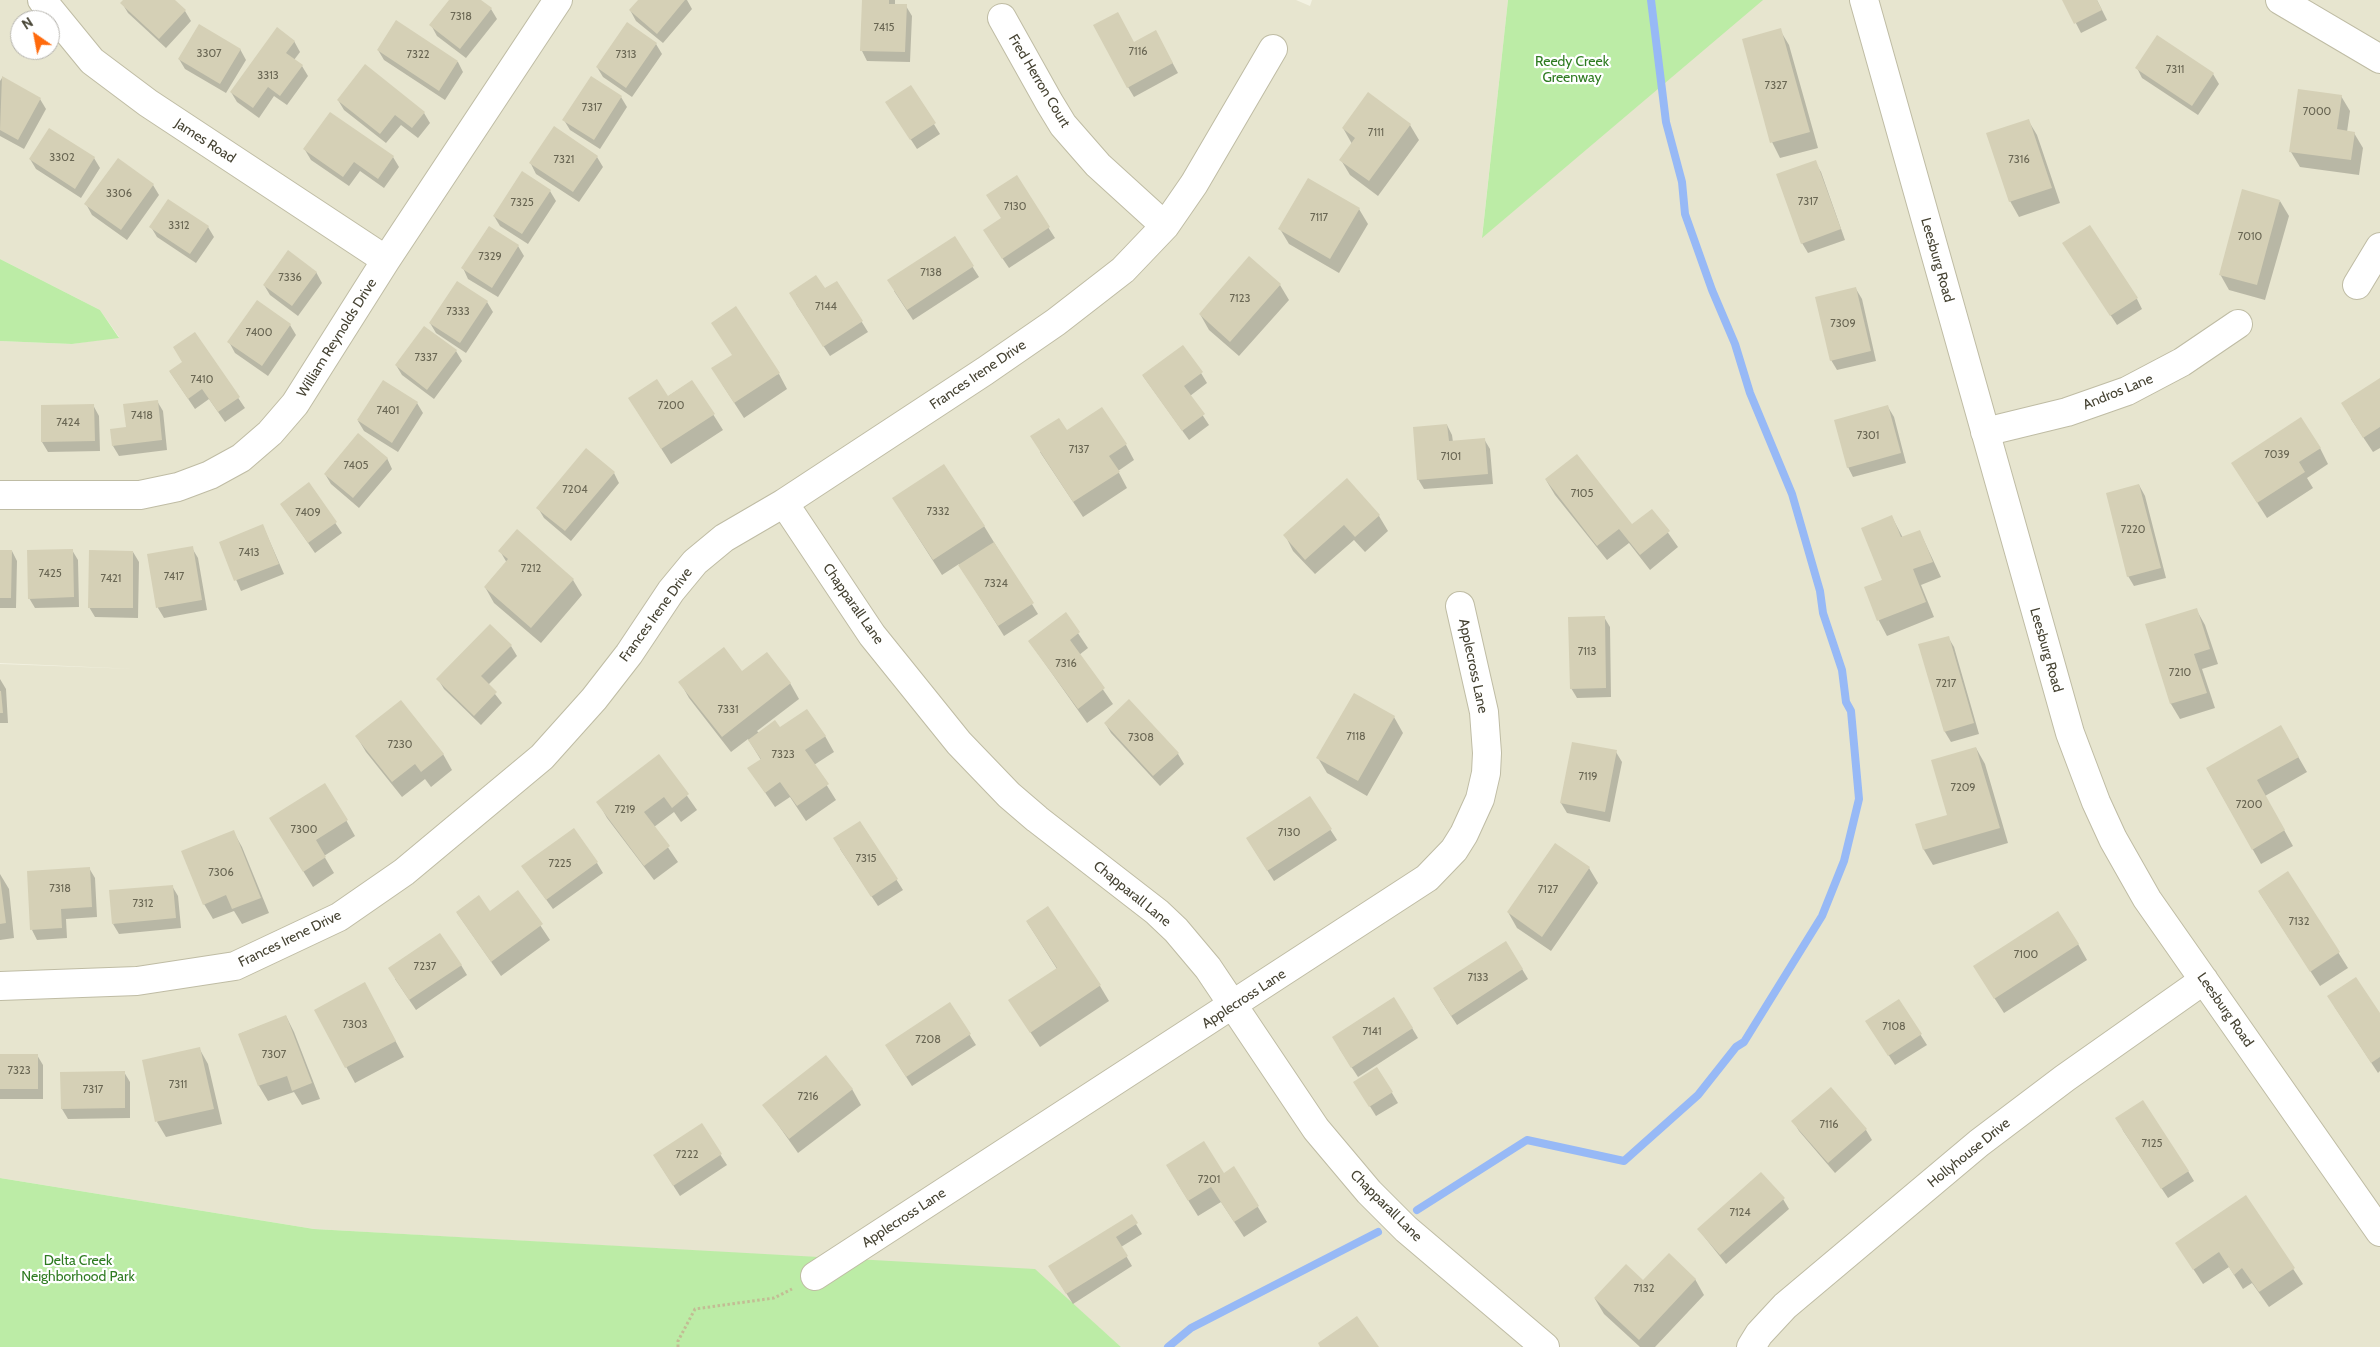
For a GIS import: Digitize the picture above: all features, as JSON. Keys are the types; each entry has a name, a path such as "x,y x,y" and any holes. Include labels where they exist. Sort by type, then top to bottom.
{"street":[{"name":"James Road","path":"42,0 92,61 156,108 386,260"},
{"name":"William Reynolds Drive","path":"0,495 140,495 178,486 210,475 241,458 270,433 295,404 386,260 558,0"},
{"name":"Leesburg Road","path":"1864,0 2070,733 2096,802 2113,839 2147,899 2380,1232"},
{"path":"2280,0 2380,59"},
{"name":"Fred Herron Court","path":"1002,18 1048,102 1063,124 1098,165 1164,226"},
{"name":"Frances Irene Drive","path":"0,986 137,980 234,966 339,917 404,872 542,757 594,700 629,654 671,592 695,562 724,538 784,503 1056,322 1123,270 1164,226 1194,184 1273,50"},
{"path":"2357,285 2380,247"},
{"name":"Andros Lane","path":"1985,432 2067,412 2127,391 2182,362 2238,324"},
{"name":"Chapparall Lane","path":"784,503 872,635 959,743 1010,795 1037,819 1157,912 1176,930 1208,968 1306,1116 1369,1192 1406,1229 1545,1347"},
{"name":"Applecross Lane","path":"815,1276 1428,878 1454,850 1464,834 1480,799 1486,773 1487,746 1484,712 1460,606"},
{"name":"Hollyhouse Drive","path":"1751,1347 1759,1334 1785,1306 1979,1143 2064,1078 2204,980"}],"path":[{"path":"678,1347 678,1341 695,1309 774,1298 815,1276"}],"shaded area":[{"path":"0,0 1296,0 1310,6 1312,0 1508,0 1482,237 1761,0 2380,0 2380,1347 1121,1347 1034,1270 314,1229 0,1178 0,664 135,669 0,663 0,341 72,344 119,337 100,310 0,259"}],"green space":[{"name":"Reedy Creek Greenway","path":"1508,0 1763,0 1482,238"},
{"path":"0,259 100,310 119,338 72,344 0,341"},
{"name":"Delta Creek Neighborhood Park","path":"0,1178 314,1229 1035,1269 1121,1347 0,1347"}],"building":[{"path":"123,0 175,0 186,10 159,39 120,3"},
{"path":"449,0 481,0 492,8 460,49 429,25"},
{"path":"638,0 685,0 657,34 629,10"},
{"path":"862,0 889,0 889,4 907,4 905,52 860,51"},
{"path":"2062,0 2097,0 2102,10 2074,24"},
{"path":"1118,12 1134,42 1156,30 1173,63 1127,88 1093,25"},
{"path":"396,20 458,61 439,91 377,50"},
{"path":"627,22 657,43 626,88 596,67"},
{"path":"199,24 241,49 220,84 178,59"},
{"path":"277,27 295,41 286,53 303,65 280,96 268,87 253,108 230,92"},
{"path":"1781,28 1810,132 1770,143 1742,39"},
{"path":"2157,35 2214,73 2192,106 2135,68"},
{"path":"365,64 425,112 412,128 395,115 380,134 337,100"},
{"path":"2,76 41,98 18,140 0,130"},
{"path":"591,76 622,96 594,140 562,120"},
{"path":"911,85 936,123 910,140 885,102"},
{"path":"2298,89 2342,95 2337,129 2355,132 2351,160 2289,152"},
{"path":"1368,92 1411,124 1369,181 1339,160 1355,138 1342,128"},
{"path":"330,112 394,156 378,179 354,162 343,177 303,149"},
{"path":"2029,119 2052,188 2009,202 1986,133"},
{"path":"554,126 598,156 573,192 529,163"},
{"path":"49,128 95,157 75,189 29,159"},
{"path":"118,158 154,184 121,230 84,204"},
{"path":"1816,160 1841,229 1801,244 1776,174"},
{"path":"522,171 551,190 522,234 493,216"},
{"path":"1017,175 1050,227 1002,259 983,230 1001,218 986,195"},
{"path":"1308,178 1360,208 1330,259 1278,229"},
{"path":"2242,189 2280,200 2257,285 2219,275"},
{"path":"168,199 209,226 190,254 149,227"},
{"path":"2090,225 2138,298 2110,316 2062,243"},
{"path":"489,226 519,245 492,288 461,268"},
{"path":"955,236 974,266 907,310 887,280"},
{"path":"288,250 317,272 292,306 263,285"},
{"path":"1249,256 1281,284 1230,342 1199,314"},
{"path":"816,275 825,288 837,281 863,321 823,347 789,293"},
{"path":"457,281 488,301 460,343 429,323"},
{"path":"1856,287 1871,351 1830,361 1815,297"},
{"path":"257,300 291,324 262,366 227,342"},
{"path":"736,306 780,373 734,403 711,368 732,355 711,323"},
{"path":"424,326 457,350 427,390 395,365"},
{"path":"195,332 240,397 218,412 202,389 188,399 169,371 182,362 173,347"},
{"path":"1183,345 1203,372 1184,386 1205,414 1182,431 1142,375"},
{"path":"2380,378 2380,427 2363,438 2341,403"},
{"path":"657,379 668,396 692,380 715,414 661,449 628,398"},
{"path":"383,380 418,402 392,443 357,420"},
{"path":"158,400 162,440 112,446 110,429 126,427 123,404"},
{"path":"94,404 95,441 41,442 41,405"},
{"path":"1888,405 1901,453 1847,468 1834,420"},
{"path":"1102,407 1127,444 1109,456 1120,472 1073,502 1030,436 1059,418 1067,430"},
{"path":"2301,417 2321,448 2299,462 2305,472 2257,503 2231,463"},
{"path":"1447,424 1449,441 1485,438 1488,474 1417,480 1413,427"},
{"path":"358,433 388,458 353,498 324,474"},
{"path":"586,448 615,472 565,531 536,508"},
{"path":"1577,454 1632,524 1652,509 1670,531 1640,555 1619,529 1597,546 1545,479"},
{"path":"944,464 985,526 933,560 892,498"},
{"path":"1347,478 1380,515 1355,537 1344,525 1305,560 1283,535"},
{"path":"309,482 337,522 308,543 280,504"},
{"path":"2139,484 2161,568 2127,577 2106,493"},
{"path":"1892,515 1901,537 1920,530 1933,562 1913,569 1926,602 1877,621 1864,587 1882,580 1861,528"},
{"path":"263,524 279,564 234,581 219,542"},
{"path":"517,529 574,579 531,628 484,587 508,559 498,551"},
{"path":"994,542 1034,603 998,626 958,565"},
{"path":"193,546 202,600 156,608 147,554"},
{"path":"73,549 74,597 28,599 27,550"},
{"path":"0,550 12,550 11,598 0,598"},
{"path":"89,550 133,551 133,608 88,608"},
{"path":"2197,608 2210,649 2194,654 2207,693 2170,704 2145,624"},
{"path":"1066,612 1080,632 1070,640 1105,688 1078,709 1028,641"},
{"path":"1605,616 1606,688 1570,689 1568,617"},
{"path":"490,624 512,645 481,676 497,692 474,716 436,679"},
{"path":"1949,636 1974,723 1944,732 1918,644"},
{"path":"724,647 742,671 767,652 791,683 722,737 678,682"},
{"path":"1,691 3,713 0,713"},
{"path":"1354,693 1395,716 1358,781 1316,758"},
{"path":"1129,699 1179,753 1153,776 1104,723"},
{"path":"401,700 444,754 421,772 415,764 392,782 355,736"},
{"path":"807,709 826,736 805,750 829,784 797,806 780,782 765,793 747,768 761,759 748,740 775,720 780,727"},
{"path":"2281,725 2299,757 2257,780 2285,830 2252,850 2206,768"},
{"path":"1572,742 1617,750 1605,812 1560,803"},
{"path":"1976,747 2000,828 1923,850 1915,824 1947,815 1931,760"},
{"path":"659,754 689,794 672,808 664,797 644,812 670,846 644,866 596,802"},
{"path":"325,783 348,820 316,840 326,857 303,872 269,818"},
{"path":"1310,796 1332,829 1267,871 1246,838"},
{"path":"860,821 898,879 871,897 833,838"},
{"path":"574,828 598,862 546,900 521,866"},
{"path":"234,830 261,898 232,909 226,895 203,905 181,851"},
{"path":"1555,843 1590,867 1542,937 1507,912"},
{"path":"90,867 92,907 61,909 62,928 30,930 27,871"},
{"path":"2288,871 2340,952 2310,972 2258,891"},
{"path":"0,878 6,923 0,924"},
{"path":"173,885 176,918 112,924 109,890"},
{"path":"518,890 543,924 491,962 456,912 479,895 490,911"},
{"path":"1048,906 1101,985 1030,1033 1008,1000 1057,968 1026,921"},
{"path":"2058,911 2079,944 1994,999 1973,966"},
{"path":"440,933 462,965 409,1000 388,968"},
{"path":"1506,941 1523,969 1451,1016 1433,988"},
{"path":"2356,977 2380,1013 2380,1057 2371,1063 2327,996"},
{"path":"365,982 396,1041 345,1068 314,1010"},
{"path":"1394,997 1413,1028 1351,1068 1332,1037"},
{"path":"1899,999 1922,1034 1888,1056 1865,1021"},
{"path":"950,1002 971,1034 906,1077 885,1045"},
{"path":"286,1015 312,1083 292,1091 287,1076 258,1086 238,1034"},
{"path":"200,1047 214,1109 155,1122 142,1060"},
{"path":"0,1054 38,1054 38,1089 0,1089"},
{"path":"826,1055 853,1089 789,1139 762,1105"},
{"path":"1377,1067 1393,1092 1369,1107 1353,1082"},
{"path":"125,1071 125,1108 61,1109 60,1072"},
{"path":"1831,1087 1867,1129 1828,1163 1791,1121"},
{"path":"2143,1100 2189,1171 2161,1189 2115,1118"},
{"path":"702,1123 722,1154 673,1186 653,1155"},
{"path":"1204,1141 1224,1173 1234,1166 1259,1206 1234,1222 1211,1187 1188,1201 1166,1165"},
{"path":"1761,1172 1785,1198 1720,1255 1697,1229"},
{"path":"2246,1195 2295,1268 2259,1292 2242,1268 2234,1275 2219,1252 2193,1270 2175,1243"},
{"path":"1132,1214 1138,1223 1116,1237 1128,1256 1066,1294 1048,1266"},
{"path":"1669,1253 1696,1279 1639,1340 1594,1298 1626,1264 1643,1280"},
{"path":"1357,1316 1379,1347 1320,1347 1318,1343"}],"waterway":[{"path":"1417,1210 1527,1140 1624,1161 1698,1095 1736,1047 1744,1042 1822,916 1844,861 1859,799 1851,711 1846,702 1842,670 1823,613 1820,591 1792,494 1750,393 1735,344 1712,290 1685,214 1682,182 1666,122 1651,0"},
{"path":"1168,1347 1191,1328 1378,1232"}]}
